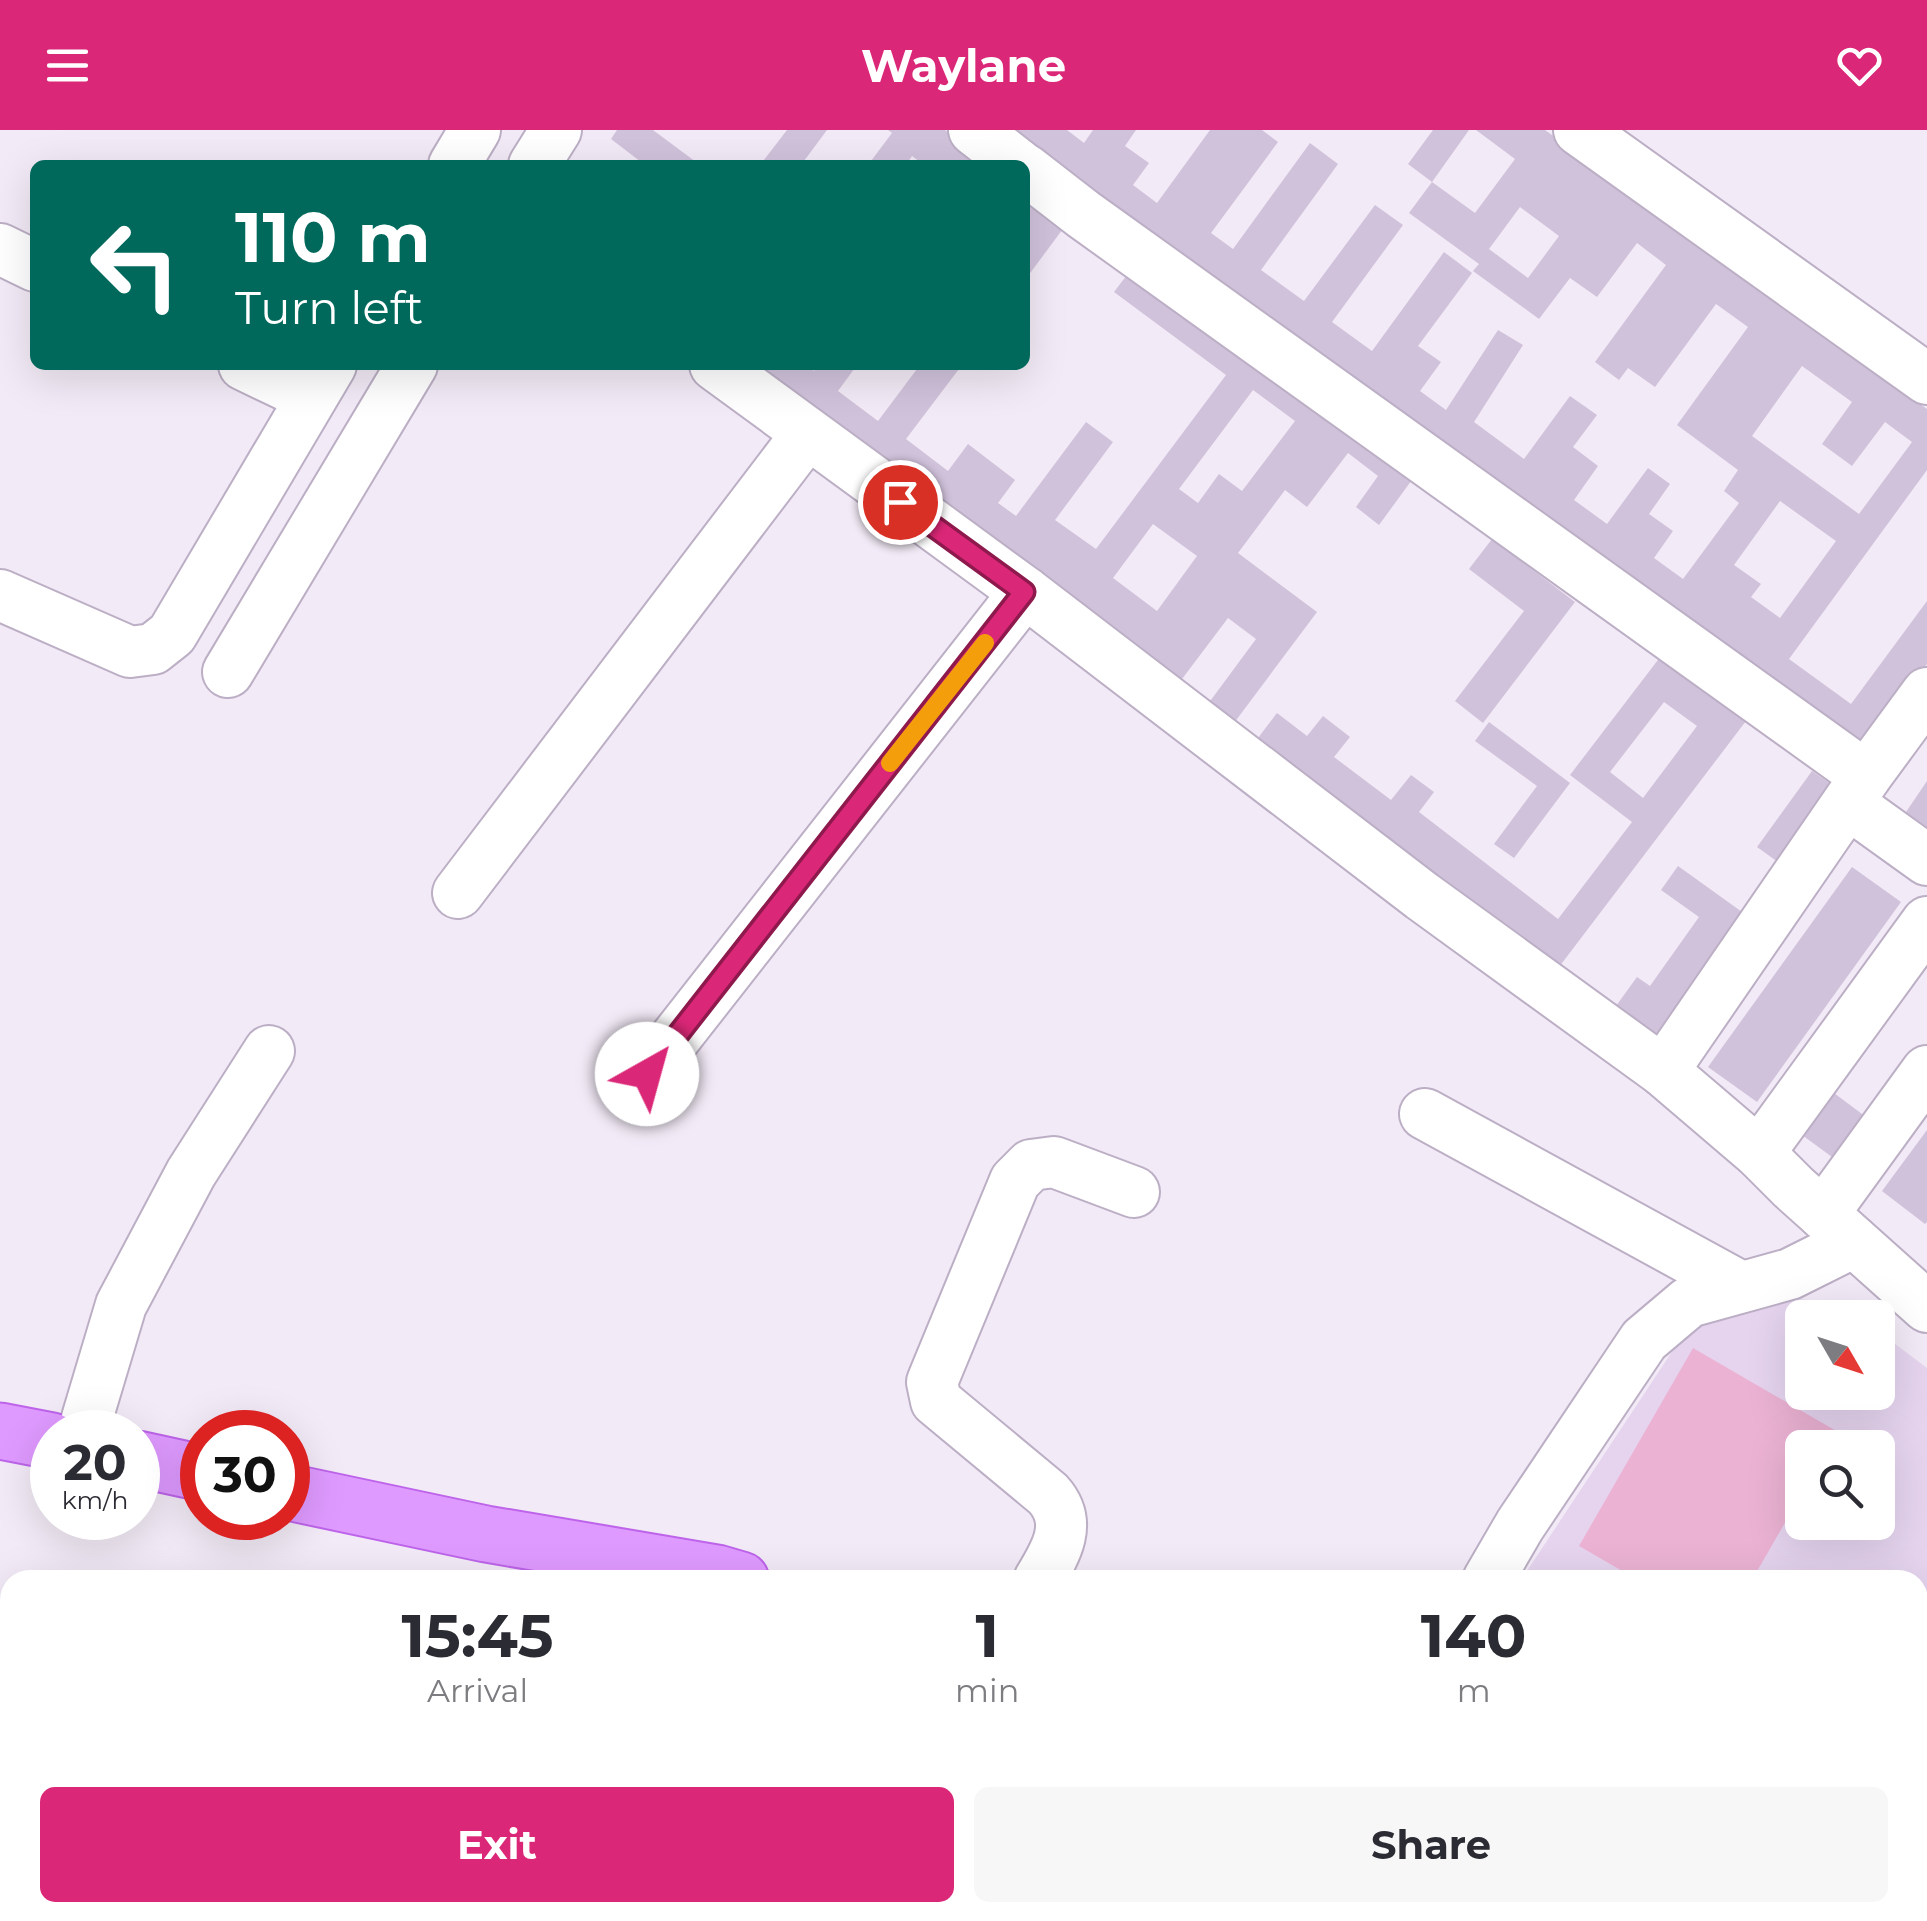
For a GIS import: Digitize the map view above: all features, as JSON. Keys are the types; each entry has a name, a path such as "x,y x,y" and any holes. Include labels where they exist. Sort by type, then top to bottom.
{"main road":[{"path":"0,1431 30,1437"},
{"path":"310,1497 486,1534 699,1570"}],"street":[{"path":"457,160 475,130"},
{"path":"537,160 556,130"},
{"path":"974,130 1013,160"},
{"path":"1579,130 1927,379"},
{"path":"1030,173 1857,790 1927,860"},
{"path":"0,249 30,264"},
{"path":"0,595 130,652 153,649 172,634 321,381 268,370"},
{"path":"228,672 409,370"},
{"path":"722,370 1024,592 1422,896 1663,1071 1924,1300"},
{"path":"458,894 807,434"},
{"path":"647,1074 1024,592"},
{"path":"1663,1071 1926,697"},
{"path":"1759,1153 1927,922"},
{"path":"90,1410 121,1305 192,1173 269,1051"},
{"path":"1494,1570 1644,1340 1689,1302 1790,1274 1838,1228 1927,1071"},
{"path":"1425,1114 1742,1287"},
{"path":"1045,1570 1057,1550 1062,1520 1058,1505 936,1401 932,1382 1015,1181 1031,1165 1054,1162 1134,1192"}],"shaded area":[{"path":"1754,1295 1808,1300 1785,1300 1785,1410 1895,1410 1895,1344 1927,1368 1927,1570 1528,1570 1685,1332"},
{"path":"1693,1348 1785,1401 1785,1410 1800,1410 1835,1430 1785,1430 1785,1523 1758,1570 1621,1570 1579,1546"}],"building":[{"path":"617,130 653,130 693,160 638,160 611,139"},
{"path":"787,130 827,130 805,160 764,160"},
{"path":"888,130 945,130 985,160 917,160 912,156 909,160 872,160 892,133"},
{"path":"1006,130 1067,130 1084,143 1093,130 1136,130 1125,146 1149,163 1133,185 1157,203 1210,130 1262,130 1278,142 1211,233 1233,249 1310,143 1338,164 1261,270 1304,301 1375,205 1403,225 1332,322 1372,351 1444,252 1472,273 1418,346 1441,362 1420,391 1446,410 1498,330 1523,345 1474,422 1524,459 1570,396 1597,415 1573,447 1598,466 1574,500 1607,524 1648,468 1670,484 1649,514 1673,531 1654,558 1683,579 1739,503 1724,491 1738,470 1677,425 1748,327 1716,304 1655,387 1628,368 1619,380 1595,362 1666,265 1637,243 1597,297 1570,278 1539,319 1473,271 1479,264 1409,213 1432,182 1475,213 1515,159 1476,130 1545,130 1927,409 1927,470 1789,659 1851,704 1927,601 1927,664 1861,754","holes":["1520,207 1559,236 1528,278 1489,249","1802,366 1852,402 1822,444 1852,466 1885,422 1912,442 1859,514 1752,436","1780,501 1836,541 1780,618 1751,597 1761,584 1734,565"]},
{"path":"1433,130 1469,130 1432,182 1408,164"},
{"path":"1030,193 1068,222 1030,273"},
{"path":"1136,263 1417,473 1379,525 1356,507 1378,476 1348,453 1307,507 1285,490 1238,553 1317,612 1234,723 1208,704 1256,639 1228,618 1179,683 750,370 853,370 838,391 878,421 916,370 958,370 906,439 948,471 968,444 1015,480 998,503 1016,516 1086,422 1113,442 1055,520 1096,549 1226,375 1114,292","holes":["1253,390 1295,421 1242,491 1219,474 1198,503 1179,489","1153,524 1197,556 1157,611 1113,578"]},
{"path":"1492,539 1575,602 1483,723 1455,701 1524,611 1469,569"},
{"path":"1664,652 1749,717 1559,967 1258,738 1277,713 1307,736 1323,716 1350,737 1334,757 1391,800 1411,775 1434,792 1419,812 1558,919 1632,822 1570,775","holes":["1664,702 1697,726 1643,798 1610,772"]},
{"path":"1489,722 1570,783 1514,858 1494,844 1537,786 1475,741"},
{"path":"1812,771 1841,791 1785,867 1757,847"},
{"path":"1927,781 1927,827 1906,812"},
{"path":"1678,866 1749,917 1662,1039 1616,1006 1637,977 1650,986 1699,917 1661,890"},
{"path":"1852,867 1901,902 1757,1102 1708,1067"},
{"path":"1834,1093 1874,1123 1843,1165 1802,1135"},
{"path":"1927,1130 1927,1222 1925,1224 1882,1191"}],"slow traffic":[{"path":"890,763 985,643"}],"route":[{"path":"647,1074 1024,592 900,502"}]}
